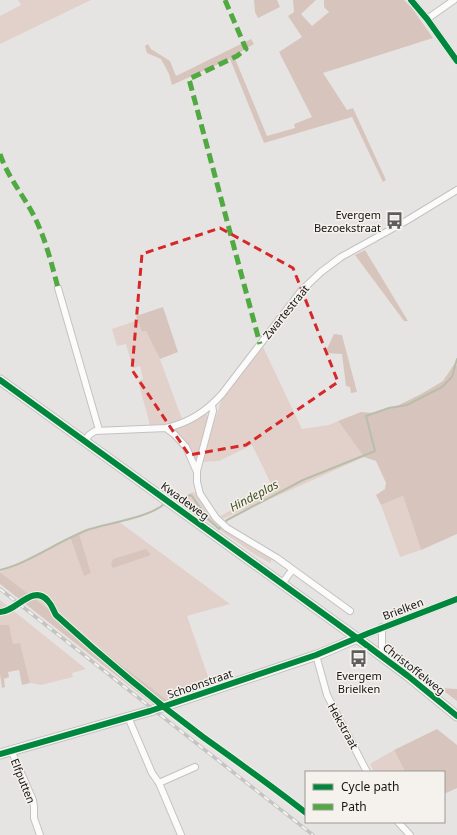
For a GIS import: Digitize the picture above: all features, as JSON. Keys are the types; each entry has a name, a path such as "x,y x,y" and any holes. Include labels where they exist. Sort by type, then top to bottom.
{"main road":[{"name":"Kwadeweg","path":"0,380 357,638"},
{"name":"Schoonstraat","path":"0,754 128,718 316,655 357,638"},
{"name":"Christoffelweg","path":"357,638 457,716"}],"street":[{"path":"411,0 427,19 457,61"},
{"path":"427,19 454,0"},
{"name":"Zwartestraat","path":"212,405 301,291 321,272 342,257 457,190"},
{"path":"58,288 99,430"},
{"path":"85,441 89,435 99,430 166,428 177,425 197,416 212,405 213,411 197,472"},
{"name":"Kwadeweg","path":"166,428 186,447 197,472 197,482 200,494 208,509 216,518 227,528 260,547 350,611"},
{"path":"282,584 292,570"},
{"name":"Brielken","path":"357,638 457,599"},
{"name":"Brielken","path":"382,627 382,646 384,658"},
{"name":"Hekstraat","path":"316,655 327,695 366,771"},
{"path":"128,718 152,773 159,783 181,835"},
{"name":"Elfputten","path":"11,750 33,800 37,834"},
{"path":"159,783 195,767"},
{"path":"399,823 410,835"}],"highlighted area":[{"path":"220,228 293,268 338,382 246,445 189,455 132,370 142,254"}],"shaded area":[{"path":"18,0 91,0 0,44 0,16 21,5"},
{"path":"254,0 277,0 280,7 258,18 255,12"},
{"path":"293,0 316,0 301,14 312,26 329,12 324,7 324,0 404,0 412,8 433,38 323,73 347,110 353,108 386,180 383,182 352,117 264,143 230,59 172,85 169,74 161,59 147,53 145,46 148,44 151,49 170,61 176,76 251,39 254,44 234,56 267,136 295,128 294,124 312,117 279,52 302,37 288,16 294,12"},
{"path":"365,250 408,321 404,321 355,255"},
{"path":"163,307 178,352 160,359 146,331 142,332 136,316"},
{"path":"138,320 142,332 146,331 157,351 182,419 175,423 150,425 138,381 143,379 140,366 133,368 126,344 117,346 112,329"},
{"path":"334,334 342,335 357,392 351,393 350,387 346,386 342,354 325,353"},
{"path":"263,347 302,429 329,425 338,421 364,457 222,519 220,516 273,488 252,445 219,461 201,462 224,395"},
{"path":"455,363 457,366 457,534 421,550 403,496 381,505 376,495 385,489 386,483 376,461 364,457 338,421 361,412 374,413 395,407 443,381"},
{"path":"206,414 209,419 197,462 195,462 188,446 176,431 176,428 191,423"},
{"path":"193,492 199,495 211,516 272,559 270,563 254,554 177,500"},
{"path":"403,496 421,550 400,557 381,505"},
{"path":"118,521 230,604 187,616 211,685 167,700 0,572 70,537 84,575 91,573 79,533"},
{"path":"79,533 91,573 84,576 70,537"},
{"path":"146,549 151,555 113,568 111,565 113,559"},
{"path":"0,572 167,700 154,705 0,584"},
{"path":"0,600 86,669 72,673 73,677 41,685 30,683 20,644 13,645 6,626 0,625"},
{"path":"0,625 9,625 13,644 20,643 30,683 22,685 19,670 8,672 9,677 4,679 5,687 2,688 0,674"},
{"path":"440,688 457,689 457,701"},
{"path":"437,729 457,745 457,788 445,794 445,771 404,771 394,750"},
{"path":"394,750 404,771 374,771 370,764"}],"waterway":[{"name":"Hindeplas","path":"169,498 173,493 182,500 190,495 192,496 207,518 219,529 227,520 303,480 375,451 366,416 389,408 407,405 442,387 452,377 457,359"},
{"name":"Hindeplas","path":"0,570 23,562 90,529 141,516 159,508 165,503"}],"railway":[{"path":"0,589 313,835"}],"marked path":[{"path":"225,0 246,49 237,56 189,79 260,344"},
{"path":"0,154 7,171 40,228 58,288"}],"cycle path":[{"path":"411,0 427,19 457,61"},
{"path":"0,380 357,638 408,676 457,716"},
{"path":"0,612 6,611 30,597 36,595 42,596 49,603 56,615 128,678 184,723 305,812"},
{"path":"0,754 150,711 316,655 457,599"}],"place":[{"name":"Evergem Bezoekstraat","path":"394,221"},
{"name":"Evergem Brielken","path":"359,658"}]}
